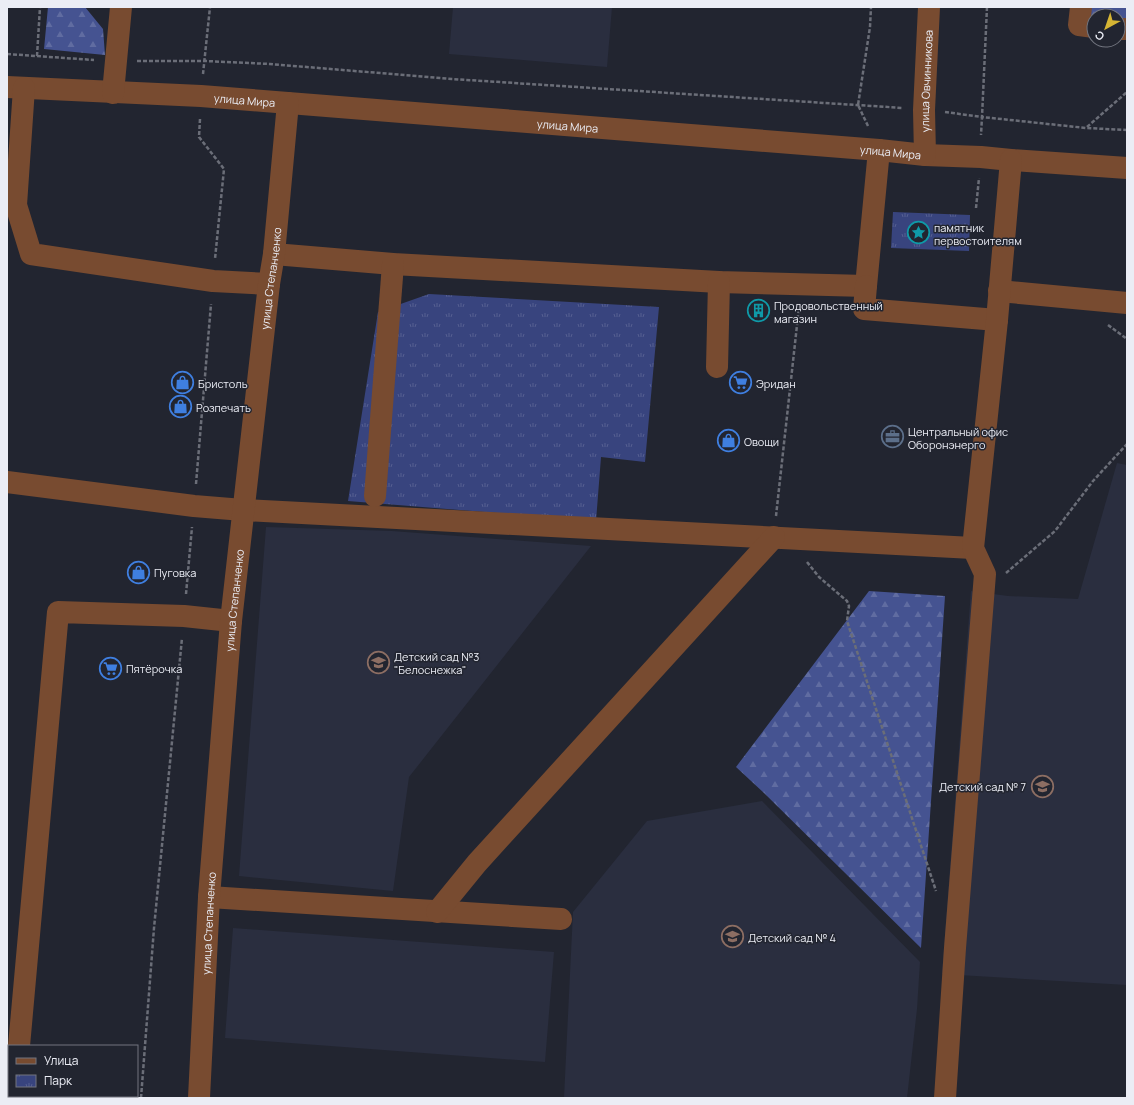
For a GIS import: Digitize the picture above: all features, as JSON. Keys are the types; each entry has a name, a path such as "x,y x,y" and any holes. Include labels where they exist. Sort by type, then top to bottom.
{"street":[{"path":"114,93 121,7"},
{"name":"улица Овчинникова","path":"925,155 924,110 929,7"},
{"path":"1081,7 1079,25 1086,25"},
{"path":"16,87 12,205 31,254 213,281 269,284"},
{"name":"улица Мира","path":"16,87 114,93 201,96 879,150 925,155 981,157 1127,168"},
{"name":"улица Степанченко","path":"199,1098 209,897 231,622 269,284 274,254 288,104"},
{"path":"879,150 864,309 997,320"},
{"path":"945,1098 954,962 985,574 973,548 997,320 1011,160"},
{"path":"274,254 393,264 719,282 866,286"},
{"path":"375,496 393,264"},
{"path":"717,367 719,282"},
{"path":"999,291 1127,303"},
{"path":"7,482 194,506 243,510 973,548"},
{"path":"437,912 483,857 782,538"},
{"path":"19,1045 58,612 184,616 231,622"},
{"path":"209,897 561,919"}],"path":[{"path":"37,56 40,7"},
{"path":"141,1098 154,928 184,616 224,169 199,137 201,96 210,7"},
{"path":"871,7 870,27 858,105 879,150"},
{"path":"976,208 981,157 987,7"},
{"path":"7,54 116,61 205,61 270,64 452,79 924,110 1086,128 1127,130"},
{"path":"1086,128 1127,92"},
{"path":"802,284 782,538 819,577 847,601 849,606 846,621 938,896"},
{"path":"985,574 1007,573 1055,531 1093,481 1127,444"}],"shaded area":[{"path":"453,7 612,7 607,67 449,54"},
{"name":"Детский сад № 7","path":"1117,463 1127,465 1127,985 942,974 971,591 1008,596 1078,599"},
{"name":"Детский сад №3 \"Белоснежка\"","path":"266,527 392,531 591,546 409,777 393,891 239,876"},
{"name":"Детский сад № 4","path":"762,801 920,962 917,1009 907,1098 564,1098 573,912 647,821"},
{"path":"233,928 554,952 545,1062 225,1038"}],"green space":[{"path":"48,7 85,7 103,29 105,55 44,49"},
{"path":"1127,7 1127,22 1126,8 1087,8"},
{"path":"893,212 970,215 969,251 891,248"},
{"path":"429,294 659,307 645,462 601,457 596,521 348,501 378,312"},
{"path":"869,591 945,596 921,948 736,767"}],"place":[{"name":"памятник первостоителям","path":"918,233"},
{"name":"Продовольственный магазин","path":"759,311"},
{"name":"Бристоль","path":"183,383"},
{"name":"Эридан","path":"741,383"},
{"name":"Розпечать","path":"180,407"},
{"name":"Центральный офис Оборонэнерго","path":"893,437"},
{"name":"Овощи","path":"728,441"},
{"name":"Пуговка","path":"138,572"},
{"name":"Детский сад №3 \"Белоснежка\"","path":"378,662"},
{"name":"Пятёрочка","path":"111,668"},
{"name":"Детский сад № 7","path":"1042,786"},
{"name":"Детский сад № 4","path":"733,937"}]}
